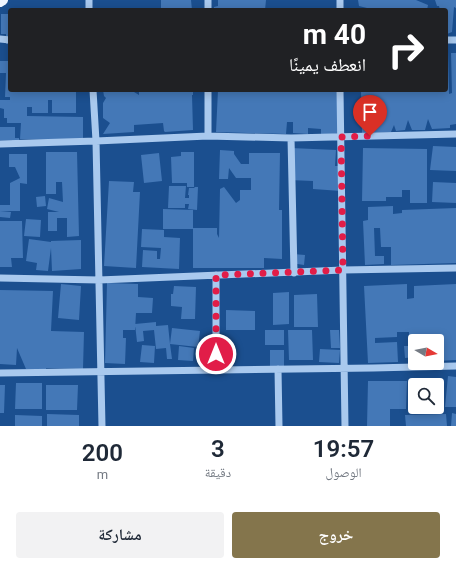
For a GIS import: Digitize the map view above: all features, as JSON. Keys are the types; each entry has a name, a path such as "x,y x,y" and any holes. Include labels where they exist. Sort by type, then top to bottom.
{"street":[{"path":"93,92 100,280 102,426"},
{"path":"208,92 208,136"},
{"path":"340,92 345,426"},
{"path":"0,144 208,136 291,138 456,134"},
{"path":"291,138 294,272"},
{"path":"0,278 100,280 343,270 456,268"},
{"path":"216,275 216,370"},
{"path":"0,373 456,366"},
{"path":"278,369 279,426"}],"building":[{"path":"161,0 191,0 192,8 161,8"},
{"path":"218,0 266,0 265,8 214,8 218,6"},
{"path":"358,0 416,0 428,5 427,8 367,8 359,6"},
{"path":"435,0 456,0 452,32 448,34 448,8 440,8 439,6 437,6"},
{"path":"1,14 8,14 8,44 6,44 6,34 1,34"},
{"path":"448,52 449,94 452,93 451,53 456,53 456,124 450,125 450,128 432,129 428,119 425,130 412,130 408,120 405,130 396,131 394,125 391,132 362,133 361,92 448,92"},
{"path":"0,61 8,61 8,92 76,92 76,113 52,113 52,100 48,100 48,113 32,113 32,107 27,107 27,116 83,117 83,140 20,139 21,123 7,123 7,118 4,118 4,109 0,108 0,100 10,100 10,97 5,97 6,73 0,73"},
{"path":"103,92 134,92 139,95 139,92 193,92 193,130 165,132 163,123 134,125 134,132 103,134 110,123 103,118 103,103 106,98"},
{"path":"218,92 340,92 341,137 321,136 321,129 308,128 308,134 293,133 293,122 287,122 286,134 216,132"},
{"path":"0,127 15,127 15,138 19,138 19,142 12,142 12,140 0,140"},
{"path":"433,146 456,147 456,171 430,170"},
{"path":"291,148 336,150 335,166 342,166 341,191 313,189 313,181 289,180"},
{"path":"363,148 427,149 427,203 410,203 410,190 402,190 402,197 386,197 386,201 362,201"},
{"path":"220,150 234,151 234,154 241,164 249,164 249,153 280,153 279,210 282,210 282,259 264,258 264,268 193,268 193,228 217,228 219,238 220,189 224,187 236,203 240,200 240,190 251,190 251,178 236,178 229,168 228,179 219,179"},
{"path":"46,152 77,152 79,236 67,237 67,218 57,218 57,231 48,231 48,212 59,212 47,209 49,198 63,202 62,182 56,182 56,194 46,194"},
{"path":"181,152 194,152 194,187 187,187 187,183 172,183 171,157 181,156"},
{"path":"159,153 162,181 144,183 141,155"},
{"path":"9,154 27,154 27,184 20,183 20,211 0,211 0,205 10,205 10,183 20,178 15,167 9,167"},
{"path":"109,181 134,182 133,192 140,192 136,268 104,266"},
{"path":"433,182 456,183 456,203 432,202"},
{"path":"169,186 186,186 185,198 189,198 189,188 198,187 197,210 188,209 189,204 185,204 185,208 168,208"},
{"path":"45,196 46,206 37,207 36,197"},
{"path":"393,206 393,214 402,213 402,210 456,208 456,263 391,265 391,247 381,247 380,228 374,228 375,256 384,256 384,264 365,265 363,221 368,220 368,207"},
{"path":"163,209 193,210 193,229 163,229"},
{"path":"0,211 11,212 10,218 0,217"},
{"path":"26,219 41,220 40,237 24,236"},
{"path":"0,221 22,221 23,258 11,258 12,267 0,267"},
{"path":"142,229 164,230 164,237 180,238 179,269 142,267 143,250 157,251 157,259 160,259 161,248 141,247"},
{"path":"29,239 51,242 81,240 81,269 52,271 51,248 48,271 36,270 37,263 26,261"},
{"path":"293,254 305,255 304,265 291,263"},
{"path":"107,283 138,284 138,297 153,298 152,313 136,313 135,330 123,330 123,338 126,338 125,364 105,363"},
{"path":"61,284 81,286 79,320 58,318"},
{"path":"407,284 407,299 414,298 414,286 456,284 456,360 444,361 444,334 409,334 409,332 397,332 397,337 375,338 375,343 397,342 398,362 368,363 364,286"},
{"path":"174,286 196,287 195,319 181,319 182,307 171,306 171,294 173,294"},
{"path":"0,290 53,291 51,331 84,332 83,369 26,369 17,348 16,365 0,364"},
{"path":"289,292 289,324 273,325 273,293"},
{"path":"317,294 318,327 294,327 294,295"},
{"path":"226,310 255,311 255,330 226,330"},
{"path":"156,322 156,326 168,325 172,359 167,359 166,348 156,349 154,330 143,331 144,341 137,342 135,324"},
{"path":"172,328 200,331 198,347 170,344"},
{"path":"265,330 284,330 284,345 265,345"},
{"path":"288,330 312,330 313,360 289,360"},
{"path":"330,330 339,330 340,348 331,348"},
{"path":"142,345 155,346 154,363 140,362"},
{"path":"179,346 194,348 193,361 178,360"},
{"path":"404,346 408,346 408,358 405,358"},
{"path":"320,349 340,350 339,363 319,362"},
{"path":"270,350 284,350 284,366 270,366"},
{"path":"448,376 456,377 456,407 445,407"},
{"path":"368,381 407,381 406,409 390,409 390,426 367,426"},
{"path":"16,383 42,383 42,409 15,409"},
{"path":"0,385 5,385 4,413 0,413"},
{"path":"46,385 78,385 77,410 46,410"},
{"path":"452,413 456,414 456,426 451,426"},
{"path":"47,414 79,415 79,426 47,426"},
{"path":"446,414 447,426 406,426 405,415"},
{"path":"15,415 42,416 42,426 15,426"}],"route":[{"path":"216,354 216,275 343,270 341,137 370,136"}]}
